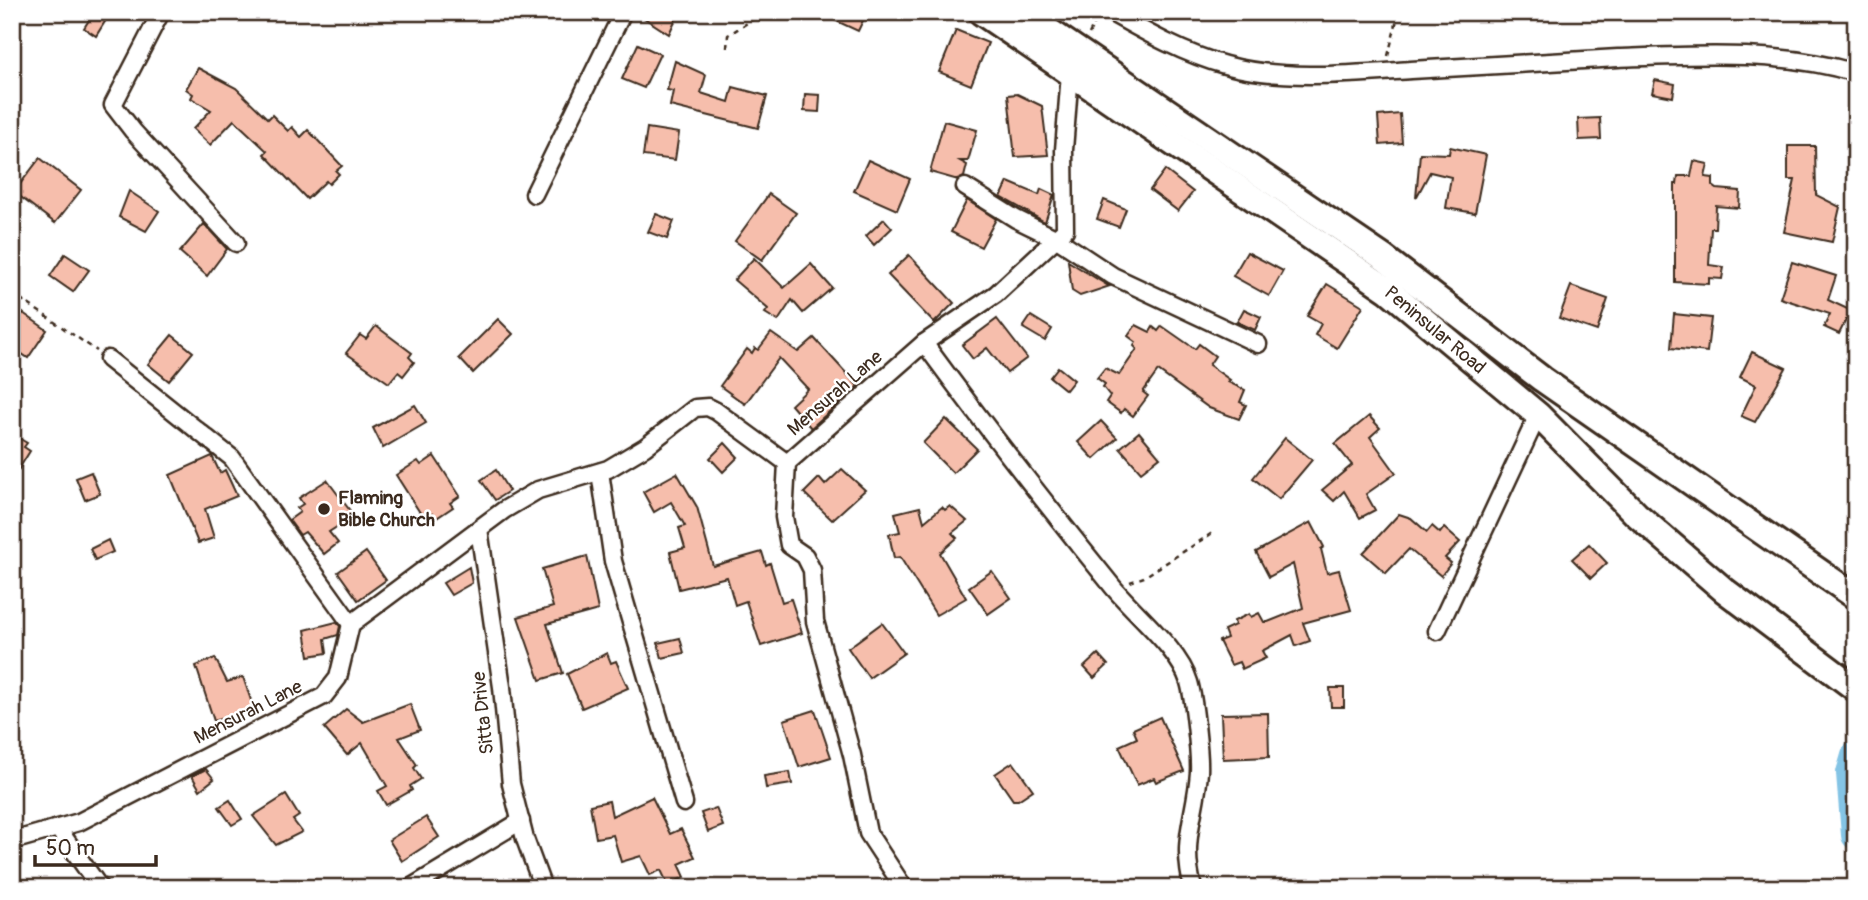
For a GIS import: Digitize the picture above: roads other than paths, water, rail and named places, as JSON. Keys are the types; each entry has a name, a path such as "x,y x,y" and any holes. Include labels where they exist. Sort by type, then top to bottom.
{"main road":[{"name":"Peninsular Road","path":"981,12 1388,290 1538,415 1636,514 1724,590 1856,689"},
{"name":"Peninsular Road","path":"1021,12 1384,258 1542,379 1854,595"}],"street":[{"path":"161,12 113,105 133,131 236,243"},
{"path":"534,194 623,12"},
{"path":"1110,12 1161,41 1228,66 1327,75 1748,54 1825,64 1856,73"},
{"path":"1057,239 1065,230 1067,214 1064,150 1070,74"},
{"path":"965,187 1016,219 1057,239 1113,275 1258,344"},
{"name":"Mensurah Lane","path":"12,841 59,830 324,696 338,678 351,624 479,529 538,490 600,472 645,447 695,408 708,407 787,463 924,343 996,294 1057,239"},
{"path":"924,343 1014,465 1142,622 1177,656 1189,683 1199,772 1188,825 1188,867 1193,888"},
{"path":"108,359 232,458 351,624"},
{"path":"1437,631 1538,415"},
{"path":"787,463 784,517 789,544 805,556 812,570 815,621 852,755 868,833 904,888"},
{"path":"600,472 613,561 684,803"},
{"name":"Sitta Drive","path":"479,529 502,687 511,784 520,821 543,888"},
{"path":"411,888 520,821"},
{"path":"59,830 100,888"}],"waterway":[{"path":"1856,756 1851,773 1856,835"}],"place":[{"name":"Flaming Bible Church","path":"324,509"}]}
